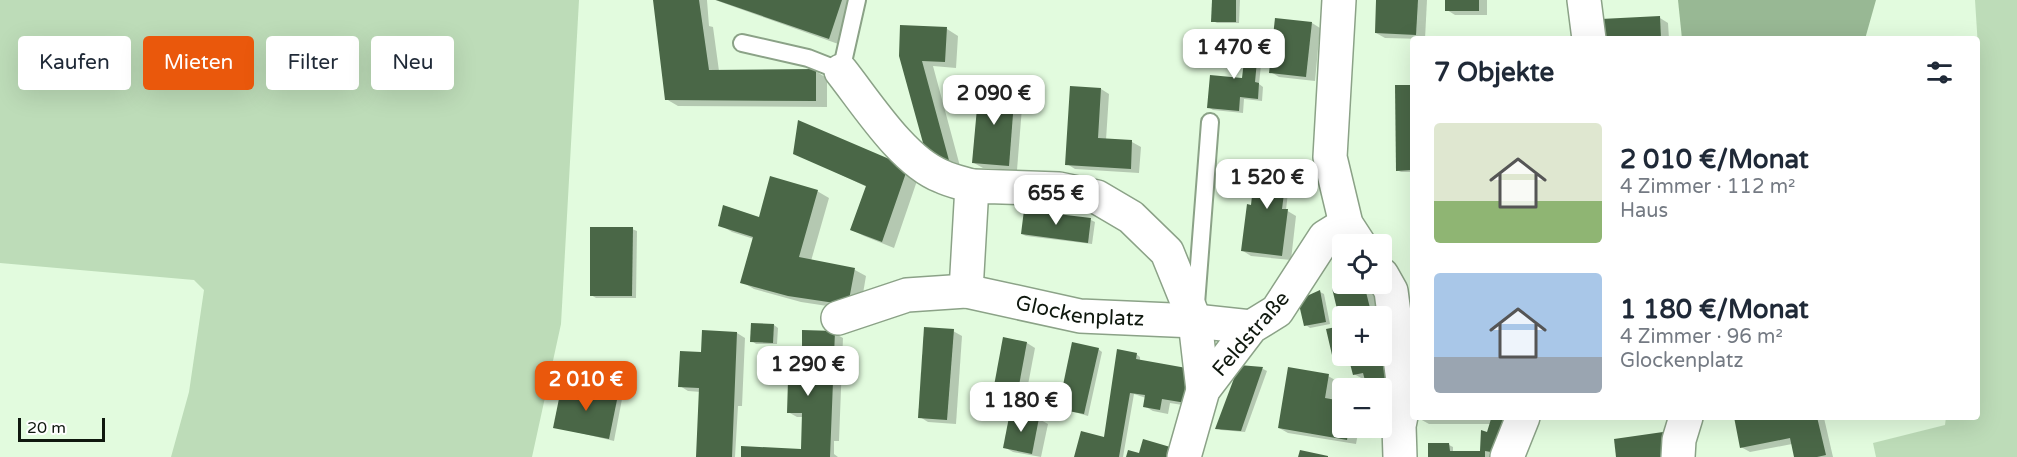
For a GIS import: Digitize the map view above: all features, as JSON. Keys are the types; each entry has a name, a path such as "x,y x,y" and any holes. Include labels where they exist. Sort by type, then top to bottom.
{"street":[{"path":"1339,0 1330,157 1352,234"},
{"path":"1584,0 1589,36"},
{"path":"842,71 884,127 914,160 940,176 972,186 1059,189 1097,197 1131,218 1167,252 1195,321"},
{"path":"966,291 972,186"},
{"name":"Feldstraße","path":"1184,457 1203,390 1251,327 1277,311 1325,237 1332,236"},
{"name":"Glockenplatz","path":"838,318 907,295 966,291 1080,316 1195,321 1251,327"},
{"path":"1391,294 1405,396 1399,426 1400,457"},
{"name":"Feldstraße","path":"1195,321 1203,390"},
{"path":"1507,457 1521,420"},
{"path":"1678,457 1679,440 1685,420"}],"lane":[{"path":"742,44 808,58 842,71 856,0"},
{"path":"1195,321 1210,122"}],"green space":[{"path":"0,0 579,0 561,324 532,457 171,457 189,392 204,290 194,280 0,263"},
{"path":"1678,0 1876,0 1866,36 1682,36"},
{"path":"1975,0 2017,0 2017,457 1876,457 1873,443 1945,425 1946,420 1980,420 1980,36 1977,36"}],"building":[{"path":"653,0 699,0 709,70 816,69 816,101 665,100"},
{"path":"716,0 842,0 829,39"},
{"path":"1212,0 1236,0 1236,22 1211,22"},
{"path":"1376,0 1418,0 1416,35 1375,33"},
{"path":"1445,0 1479,0 1479,11 1445,11"},
{"path":"1660,16 1661,36 1602,36 1601,19"},
{"path":"1275,18 1312,22 1306,77 1269,73"},
{"path":"900,25 947,27 945,62 922,61 950,164 928,161 899,56"},
{"path":"1221,43 1255,44 1254,60 1257,61 1255,82 1259,83 1258,99 1240,97 1239,111 1207,108 1210,75 1242,78 1244,61 1220,55"},
{"path":"1395,85 1410,85 1410,170 1396,171"},
{"path":"979,86 1015,88 1009,166 972,163"},
{"path":"1070,86 1101,88 1098,138 1132,140 1131,169 1065,165"},
{"path":"798,120 908,167 882,242 850,230 866,186 793,154"},
{"path":"1256,159 1288,162 1282,209 1288,209 1282,256 1241,251 1247,204 1251,205"},
{"path":"770,176 818,190 799,257 855,268 848,305 788,296 740,283 753,237 718,226 723,205 759,217"},
{"path":"1024,210 1091,218 1088,243 1021,234"},
{"path":"590,227 633,227 632,296 590,296"},
{"path":"1320,290 1326,322 1304,326 1298,300"},
{"path":"1333,294 1366,294 1370,306 1336,306"},
{"path":"751,323 774,324 773,343 750,342"},
{"path":"924,327 954,329 947,420 918,418"},
{"path":"1332,328 1332,355 1326,329"},
{"path":"702,330 737,332 732,457 696,457 699,388 678,387 680,351 701,352"},
{"path":"802,330 835,331 830,457 741,457 741,446 801,449 802,413 787,413 789,348 802,349"},
{"path":"1003,337 1027,342 1015,407 991,402"},
{"path":"1072,342 1099,348 1084,414 1058,409"},
{"path":"1117,349 1137,353 1136,359 1192,369 1186,403 1162,399 1160,410 1143,407 1145,395 1130,393 1119,457 1074,457 1081,431 1104,437"},
{"path":"1239,365 1263,367 1241,431 1215,429"},
{"path":"1351,366 1383,366 1386,378 1364,378 1363,373 1353,375"},
{"path":"1288,367 1329,374 1325,398 1332,399 1332,437 1278,428"},
{"path":"562,384 618,395 609,439 553,428"},
{"path":"1010,412 1039,418 1032,454 1003,448"},
{"path":"1491,420 1509,420 1497,453 1485,451 1485,457 1428,457 1428,443 1449,443 1450,451 1480,451 1481,430 1487,432"},
{"path":"1735,420 1818,420 1826,455 1794,457 1790,438 1740,448"},
{"path":"1663,432 1666,457 1616,457 1614,439"},
{"path":"1143,439 1177,449 1174,457 1126,457 1128,450 1139,453"},
{"path":"1300,450 1328,456 1328,457 1298,457"}]}
